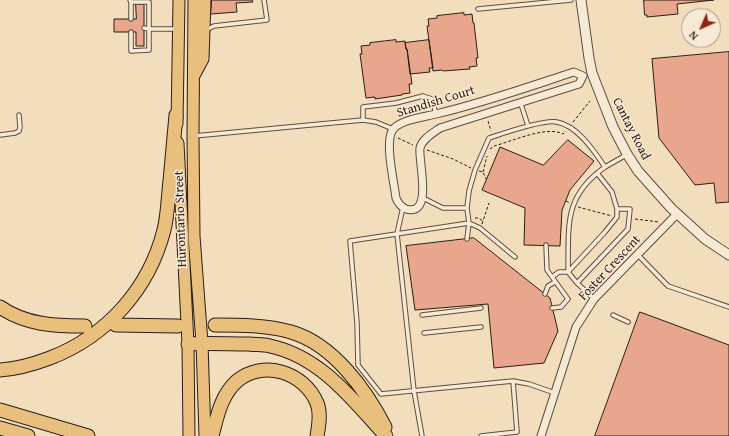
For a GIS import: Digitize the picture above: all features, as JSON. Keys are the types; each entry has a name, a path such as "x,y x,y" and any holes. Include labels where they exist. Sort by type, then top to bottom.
{"highway":[{"path":"0,370 31,365 59,355 72,348 97,333 110,322 134,294 149,270 161,242 165,228 176,115"},
{"path":"0,307 15,316 34,322 85,326"},
{"path":"116,325 178,326"},
{"path":"215,325 246,325 281,330 292,332 315,342 343,367 360,388 375,409 390,436"},
{"path":"188,344 269,345 288,351 306,360 328,375 344,390 386,436"},
{"path":"212,436 220,408 228,391 237,381 246,376 257,372 271,370 283,372 293,376 303,383 311,393 317,403 319,415 317,436"},
{"path":"0,410 88,436"},
{"path":"0,428 28,436"}],"main road":[{"name":"Hurontario Street","path":"179,0 176,115 188,344 189,434"},
{"name":"Hurontario Street","path":"194,0 194,236 202,343 205,436"},
{"path":"193,76 203,59 207,26 205,0"}],"street":[{"name":"Cantay Road","path":"581,0 589,58 588,75 627,154 638,171 677,214 705,239 729,255"},
{"name":"Standish Court","path":"403,207 396,198 389,146 391,132 399,124 517,91 574,72 588,75"},
{"name":"Standish Court","path":"420,148 425,139 440,128 521,104 579,84 588,75"},
{"path":"517,91 521,104"},
{"path":"436,114 440,128"},
{"path":"403,207 412,209 417,208 423,198 420,148"},
{"name":"Foster Crescent","path":"541,436 576,327 594,299 677,214"}],"lane":[{"path":"207,26 267,20 264,0"},
{"path":"478,9 571,0"},
{"path":"131,20 130,1 149,2 147,15 150,50 131,51 134,39 132,32"},
{"path":"131,14 136,14"},
{"path":"144,28 179,28"},
{"path":"144,40 149,40"},
{"path":"363,120 363,107 396,103 423,96 432,99 436,114"},
{"path":"521,104 528,126"},
{"path":"0,134 15,133 19,131 19,115"},
{"path":"193,136 363,120 376,122 391,132"},
{"path":"467,239 467,208 469,191 475,170 489,138 528,126 554,121 569,127 588,143 605,167"},
{"path":"594,299 568,272 570,215 578,193 586,183 605,167 627,154"},
{"path":"552,277 559,272 568,272 617,217 617,209 612,192 597,173"},
{"path":"423,198 443,208 467,208"},
{"path":"403,207 396,234 414,391 422,436"},
{"path":"577,283 628,229 630,209 617,209"},
{"path":"515,257 480,228 468,221 350,241 357,323 358,365 381,394 514,380 555,393"},
{"path":"546,245 547,270 568,299 561,307 552,308"},
{"path":"637,254 668,286 729,307"},
{"path":"545,294 548,286 555,282"},
{"path":"422,315 481,308"},
{"path":"613,315 628,322"},
{"path":"424,333 481,327"},
{"path":"481,436 517,432 514,380"}],"path":[{"path":"486,179 483,172 492,147 545,132 555,131 563,134 590,101"},
{"path":"391,132 420,148 453,159 475,170 483,172"},
{"path":"480,228 489,203"},
{"path":"468,221 478,218 483,221"}],"building":[{"path":"212,0 252,0 253,2 236,3 237,12 211,14"},
{"path":"644,0 714,0 677,4 678,14 647,17 647,15 645,15"},
{"path":"136,4 144,4 144,46 136,46 136,32 114,32 114,19 136,19"},
{"path":"464,13 464,15 472,14 478,58 476,58 477,66 469,67 470,69 433,71 427,26 429,26 428,19 437,18 437,16"},
{"path":"396,40 396,42 405,41 412,84 409,84 410,93 375,99 375,97 366,98 360,54 362,54 361,46 370,45 370,43"},
{"path":"429,40 433,68 429,68 430,72 410,74 405,43"},
{"path":"729,52 729,202 716,203 714,183 695,185 659,138 652,59"},
{"path":"568,140 594,161 570,190 562,210 560,246 524,245 525,208 482,190 500,147 543,165"},
{"path":"474,238 550,298 558,331 544,363 494,368 488,304 415,310 406,246"},
{"path":"640,312 729,345 729,436 595,436"}]}
